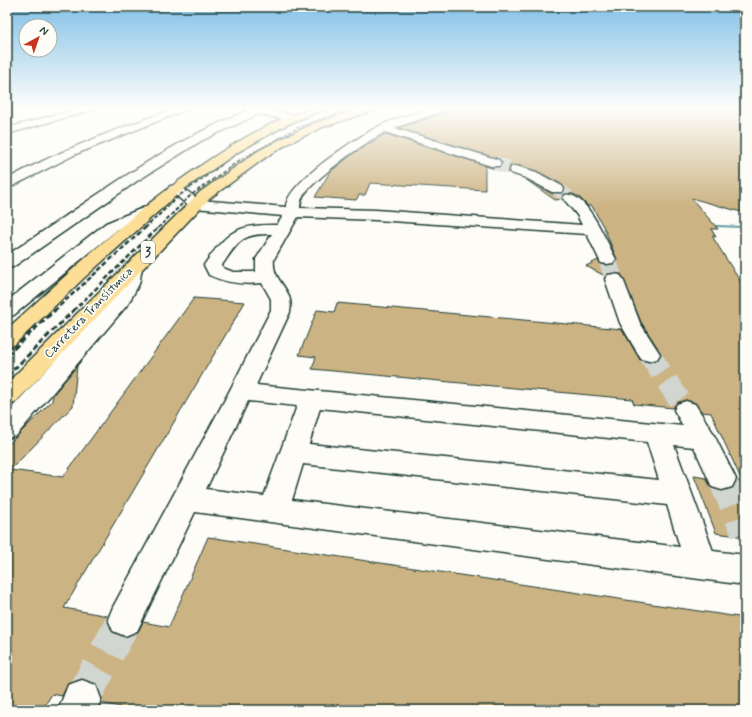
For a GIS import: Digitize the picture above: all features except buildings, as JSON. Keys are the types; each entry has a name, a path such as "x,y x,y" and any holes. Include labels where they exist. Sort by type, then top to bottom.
{"main road":[{"name":"3","path":"7,340 79,273 176,189 234,149 248,141"},
{"name":"Carretera Transístmica","path":"7,396 200,199 257,158 284,141"}],"street":[{"path":"7,185 41,165 96,141"},
{"path":"9,260 178,148 192,141"},
{"path":"125,619 241,392 280,312 282,300 266,277 263,268 264,259 282,230 298,194 314,176 361,141"},
{"path":"426,141 495,163"},
{"path":"516,170 557,189"},
{"path":"176,189 200,199 293,207 590,225"},
{"path":"570,198 590,225 607,259"},
{"path":"7,311 112,226 155,207"},
{"path":"378,211 370,229 550,241"},
{"path":"266,277 241,278 224,276 215,271 213,265 236,235 244,231 255,229 282,230"},
{"path":"7,429 121,300 130,284 133,268"},
{"path":"614,279 630,323 649,354"},
{"path":"241,392 703,438"},
{"path":"274,510 311,400"},
{"path":"686,410 703,438 722,479"},
{"path":"657,433 702,565"},
{"path":"293,453 677,494"},
{"path":"186,499 745,570"}],"waterway":[{"path":"716,226 745,227"}],"tunnel":[{"path":"495,163 516,170"},
{"path":"557,189 570,198"},
{"path":"607,259 614,279"},
{"path":"649,354 686,410"},
{"path":"722,479 745,532"},
{"path":"82,699 125,619"}],"railway":[{"path":"238,161 273,141"},
{"path":"159,227 190,196 240,160"},
{"path":"145,228 180,195 224,163"},
{"path":"54,311 146,227"},
{"path":"73,311 159,227"},
{"path":"7,355 55,310"},
{"path":"7,376 74,310"}]}
